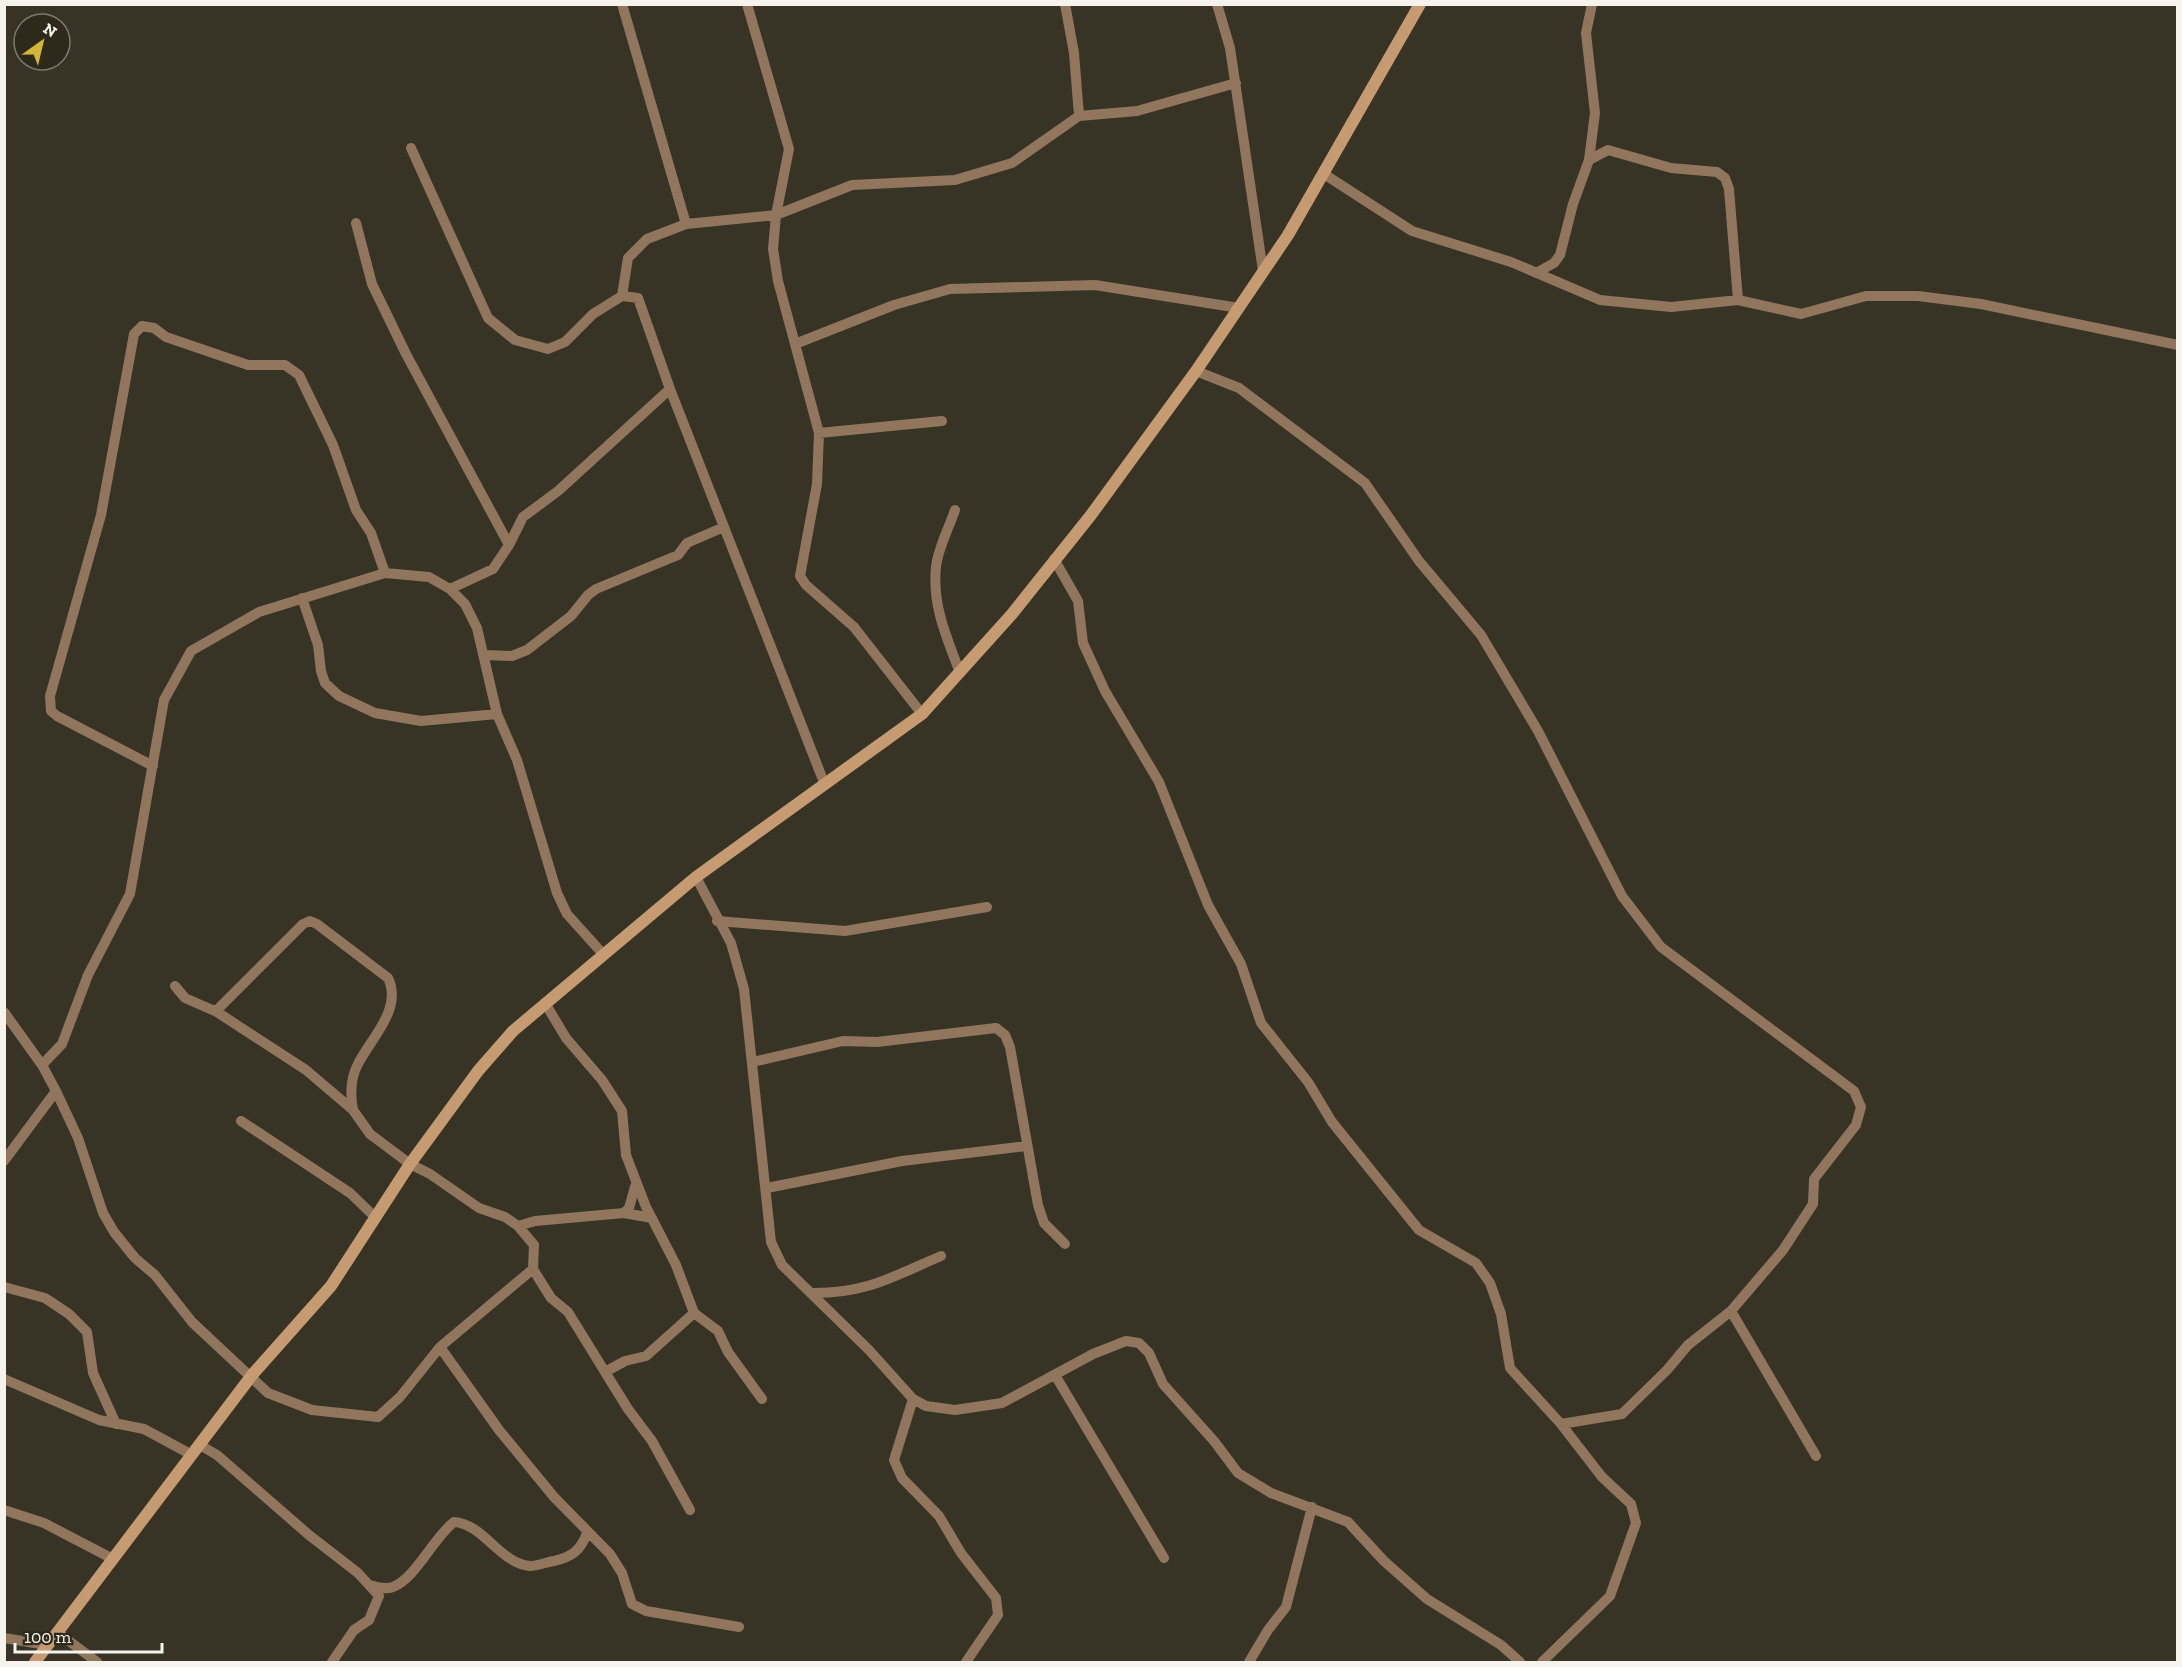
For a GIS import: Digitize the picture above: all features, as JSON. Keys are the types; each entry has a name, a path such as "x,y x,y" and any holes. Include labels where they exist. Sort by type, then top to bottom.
{"street":[{"path":"622,4 686,224"},
{"path":"1065,4 1074,53 1079,116"},
{"path":"1217,4 1230,48 1263,271"},
{"path":"35,1662 252,1376 331,1286 410,1164 478,1071 513,1031 696,877 922,714 959,670 1012,614 1091,515 1239,308 1324,174 1420,4"},
{"path":"1536,273 1554,263 1560,255 1573,204 1589,160 1594,114 1586,33 1592,4"},
{"path":"747,5 789,149 776,215 773,249 819,433 818,484 800,576 806,585 854,627 922,714"},
{"path":"622,296 628,258 646,239 686,224 776,215 852,185 954,180 1012,163 1079,116 1137,111 1236,83"},
{"path":"411,148 488,318 515,340 548,349 565,342 593,314 622,296 638,298 670,389 825,785"},
{"path":"1589,160 1608,150 1671,168 1717,172 1725,178 1729,189 1738,300"},
{"path":"1324,174 1412,231 1511,262 1600,300 1671,307 1738,300 1801,314 1866,296 1918,296 1981,304 2178,345"},
{"path":"356,223 372,284 509,545"},
{"path":"795,344 894,305 950,289 1095,285 1239,308"},
{"path":"153,766 57,716 51,711 50,696 101,515 134,334 142,326 154,328 166,337 248,365 285,365 299,375 333,445 356,510 371,533 385,573"},
{"path":"1196,371 1239,388 1365,483 1419,561 1482,635 1538,731 1622,896 1661,947 1854,1091 1861,1107 1856,1125 1814,1179 1813,1203 1783,1250 1731,1311 1688,1345 1667,1370 1622,1414 1562,1424"},
{"path":"450,589 493,569 509,545 523,517 558,491 670,389"},
{"path":"819,433 942,421"},
{"path":"955,510 936,565 936,586 938,617 959,670"},
{"path":"485,655 512,656 527,650 570,616 588,595 596,590 678,555 687,543 724,527"},
{"path":"1054,559 1078,602 1083,643 1106,691 1159,782 1208,905 1241,964 1261,1023 1308,1082 1332,1122 1419,1230 1476,1263 1490,1283 1501,1314 1510,1368 1562,1424 1602,1477 1631,1504 1636,1523 1610,1596 1542,1662"},
{"path":"42,1065 62,1044 88,975 130,894 164,700 191,651 259,612 385,573 429,577 450,589 469,612 477,628 485,655 497,714 517,760 557,893 567,914 603,954"},
{"path":"302,598 318,645 325,683 339,696 375,713 421,721 497,714"},
{"path":"696,877 717,921 731,943 744,989 771,1242 782,1265 869,1350 913,1399 926,1406 955,1410 1002,1403 1093,1354 1126,1341 1139,1343 1149,1353 1163,1384 1214,1441 1238,1473 1271,1493 1348,1522 1384,1561 1428,1599 1502,1645 1520,1662"},
{"path":"717,921 845,931 987,907"},
{"path":"216,1011 303,924 310,921 318,924 388,978 393,987 388,1013 357,1064 350,1090 353,1110"},
{"path":"175,986 184,998 216,1011 306,1070 353,1110 370,1134 410,1164 430,1174 479,1208 505,1217 518,1226 534,1245 533,1269 551,1298 568,1312 628,1409 652,1441 690,1510"},
{"path":"545,1003 566,1038 602,1080 622,1111 626,1155 636,1183 676,1265 694,1313 718,1331 728,1352 762,1400"},
{"path":"4,1012 42,1065 56,1091 78,1138 103,1213 114,1232 135,1258 155,1275 192,1322 268,1393 312,1410 378,1417 400,1397 440,1347 533,1269"},
{"path":"753,1062 843,1041 877,1041 996,1028 1005,1035 1010,1047 1027,1146 1044,1223 1065,1244"},
{"path":"4,1161 56,1091"},
{"path":"241,1121 350,1194 375,1216"},
{"path":"767,1188 902,1161 1027,1146"},
{"path":"624,1213 629,1208 636,1183"},
{"path":"518,1226 535,1221 624,1213 652,1218"},
{"path":"811,1293 841,1293 864,1289 940,1256"},
{"path":"4,1287 45,1298 69,1314 87,1332 93,1372 116,1424"},
{"path":"1731,1311 1816,1456"},
{"path":"605,1372 625,1361 646,1356 694,1313"},
{"path":"440,1347 499,1430 587,1533 609,1554 622,1573 632,1604 646,1611 739,1627"},
{"path":"1055,1375 1164,1558"},
{"path":"4,1379 99,1420 144,1429 196,1450 217,1455 301,1529 358,1573 379,1596 369,1620 354,1630 332,1662"},
{"path":"913,1399 894,1460 902,1478 939,1515 961,1553 996,1598 998,1615 966,1662"},
{"path":"1249,1662 1268,1630 1286,1607 1312,1507"},
{"path":"4,1510 68,1534 113,1559"},
{"path":"369,1585 392,1588 407,1578 431,1546 454,1521 466,1522 500,1552 531,1566 568,1558 582,1546 587,1533"},
{"path":"57,1632 97,1662"},
{"path":"4,1638 47,1645"}]}
